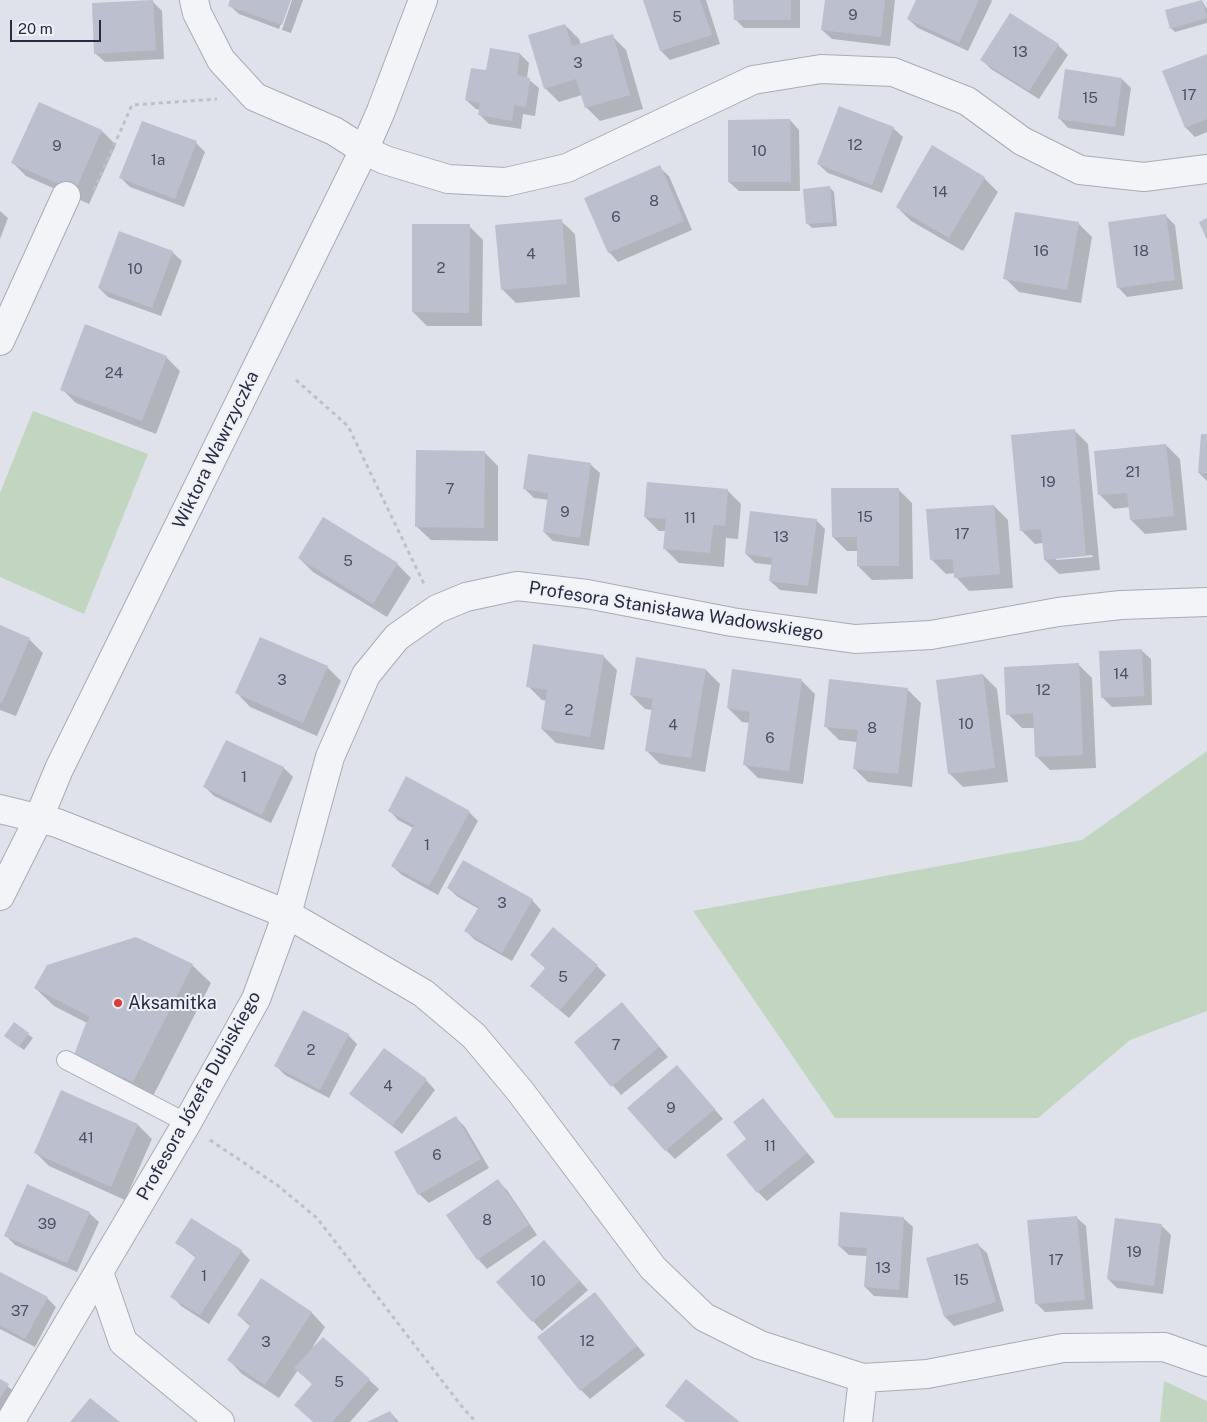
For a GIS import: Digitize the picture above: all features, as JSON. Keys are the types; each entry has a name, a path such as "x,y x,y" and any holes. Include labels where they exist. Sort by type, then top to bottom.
{"street":[{"path":"194,0 197,13 221,60 255,97 334,131 364,150 385,160 448,179 506,182 567,168 753,80 821,69 893,72 967,101 1022,141 1080,170 1144,177 1207,168"},
{"name":"Wiktora Wawrzyczka","path":"0,896 38,820 59,769 364,150 381,111 423,0"},
{"path":"0,341 66,196"},
{"name":"Profesora Stanisława Wadowskiego","path":"287,914 330,757 366,675 397,637 437,609 466,597 517,586 587,594 732,622 856,639 931,635 1058,612 1121,605 1207,602"},
{"path":"0,809 38,820 57,823 287,914 423,994 474,1036 520,1091 653,1268 704,1317 760,1345 863,1378 927,1374 1063,1348 1164,1347 1207,1362"},
{"name":"Profesora Józefa Dubiskiego","path":"10,1422 187,1123 256,999 287,914"},
{"path":"98,1272 123,1342 220,1422"},
{"path":"858,1422 863,1378"}],"lane":[{"path":"66,1060 187,1123"}],"path":[{"path":"66,196 89,202 132,104 255,97"},
{"path":"296,380 348,426 437,609"},
{"path":"187,1123 277,1186 317,1218 463,1408 476,1422"}],"green space":[{"path":"33,411 148,454 84,614 0,577 0,493"},
{"path":"1207,751 1207,1011 1130,1040 1038,1118 835,1118 693,911 1082,840"},
{"path":"1164,1381 1207,1401 1207,1422 1160,1422"}],"building":[{"path":"153,0 156,50 94,54 92,3"},
{"path":"230,0 291,0 282,25 228,6"},
{"path":"643,0 700,0 712,35 660,51"},
{"path":"733,0 791,0 791,20 734,20"},
{"path":"825,0 885,0 881,37 821,30"},
{"path":"916,0 979,0 959,43 907,19"},
{"path":"1202,0 1207,18 1170,29 1165,10"},
{"path":"1010,13 1059,44 1029,91 980,60"},
{"path":"565,24 572,46 613,34 630,95 585,108 576,79 544,89 528,35"},
{"path":"490,48 520,53 517,75 530,78 526,107 514,105 512,121 478,115 480,103 465,100 471,68 486,70"},
{"path":"1207,54 1207,119 1185,128 1162,71"},
{"path":"1065,69 1122,78 1115,127 1058,119"},
{"path":"39,102 102,130 75,191 11,163"},
{"path":"839,106 894,127 872,185 817,164"},
{"path":"790,119 791,182 728,182 728,120"},
{"path":"142,121 197,141 175,199 119,178"},
{"path":"932,145 985,177 949,238 896,207"},
{"path":"660,165 684,221 608,253 584,198"},
{"path":"830,186 833,222 806,224 803,189"},
{"path":"1015,212 1079,222 1067,290 1003,279"},
{"path":"1166,214 1175,280 1117,288 1108,222"},
{"path":"1207,218 1207,240 1199,222"},
{"path":"562,219 567,284 501,290 495,225"},
{"path":"412,224 470,224 469,313 412,312"},
{"path":"119,231 173,251 152,308 98,288"},
{"path":"85,324 167,356 142,421 60,390"},
{"path":"1075,429 1086,556 1044,560 1041,529 1020,531 1011,435"},
{"path":"1201,434 1207,434 1207,474 1198,473"},
{"path":"1166,444 1174,516 1130,520 1127,493 1098,495 1094,451"},
{"path":"416,450 485,451 484,528 415,527"},
{"path":"528,454 591,463 580,538 543,532 548,493 523,489"},
{"path":"647,482 728,489 725,526 713,525 710,553 663,549 666,519 644,517"},
{"path":"831,488 899,488 899,566 857,566 857,537 832,537"},
{"path":"994,505 1000,574 954,578 953,559 930,560 926,509"},
{"path":"750,511 817,519 808,586 769,581 772,558 745,554"},
{"path":"323,517 398,563 373,604 298,558"},
{"path":"0,625 30,638 2,703 0,703"},
{"path":"260,637 328,666 303,723 235,693"},
{"path":"533,644 604,655 590,737 541,729 547,690 526,687"},
{"path":"1142,649 1144,696 1101,698 1099,651"},
{"path":"636,657 706,669 691,758 645,751 653,699 630,695"},
{"path":"1079,663 1083,755 1035,757 1033,713 1006,715 1004,667"},
{"path":"732,669 802,679 789,771 743,765 750,712 727,708"},
{"path":"983,674 995,768 948,774 936,680"},
{"path":"829,679 908,688 898,774 853,769 858,730 824,727"},
{"path":"226,740 284,767 262,815 203,787"},
{"path":"406,776 470,811 429,886 391,866 414,825 388,811"},
{"path":"463,860 533,899 502,953 464,931 479,907 447,888"},
{"path":"553,927 598,965 560,1010 530,986 545,968 530,955"},
{"name":"Aksamitka","path":"136,937 193,964 133,1082 74,1055 90,1017 34,988 47,965"},
{"path":"622,1002 659,1047 611,1087 574,1042"},
{"path":"303,1010 349,1034 320,1090 274,1066"},
{"path":"14,1022 29,1033 19,1047 4,1036"},
{"path":"384,1048 427,1079 392,1126 349,1094"},
{"path":"677,1065 715,1109 665,1151 627,1108"},
{"path":"61,1090 138,1124 111,1187 34,1153"},
{"path":"763,1098 807,1153 757,1193 726,1155 746,1139 733,1122"},
{"path":"456,1116 481,1159 418,1195 394,1152"},
{"path":"498,1179 529,1225 477,1260 446,1215"},
{"path":"27,1184 90,1212 67,1263 4,1236"},
{"path":"840,1212 904,1217 899,1290 864,1287 867,1248 838,1246"},
{"path":"1077,1216 1085,1300 1035,1304 1027,1220"},
{"path":"191,1218 242,1250 200,1315 170,1297 196,1256 175,1243"},
{"path":"1115,1218 1162,1224 1154,1286 1107,1279"},
{"path":"544,1240 580,1281 532,1322 496,1282"},
{"path":"978,1243 996,1302 944,1317 926,1258"},
{"path":"0,1272 48,1297 25,1339 0,1325"},
{"path":"261,1278 312,1312 265,1385 227,1360 251,1324 237,1315"},
{"path":"595,1292 637,1346 580,1391 537,1337"},
{"path":"323,1337 370,1379 332,1422 313,1422 294,1405 312,1384 294,1368"},
{"path":"0,1379 9,1384 0,1398"},
{"path":"686,1379 740,1422 686,1422 665,1406"},
{"path":"90,1398 120,1422 70,1422"},
{"path":"390,1411 396,1422 367,1422"}],"place":[{"name":"Aksamitka","path":"118,1003"}]}
